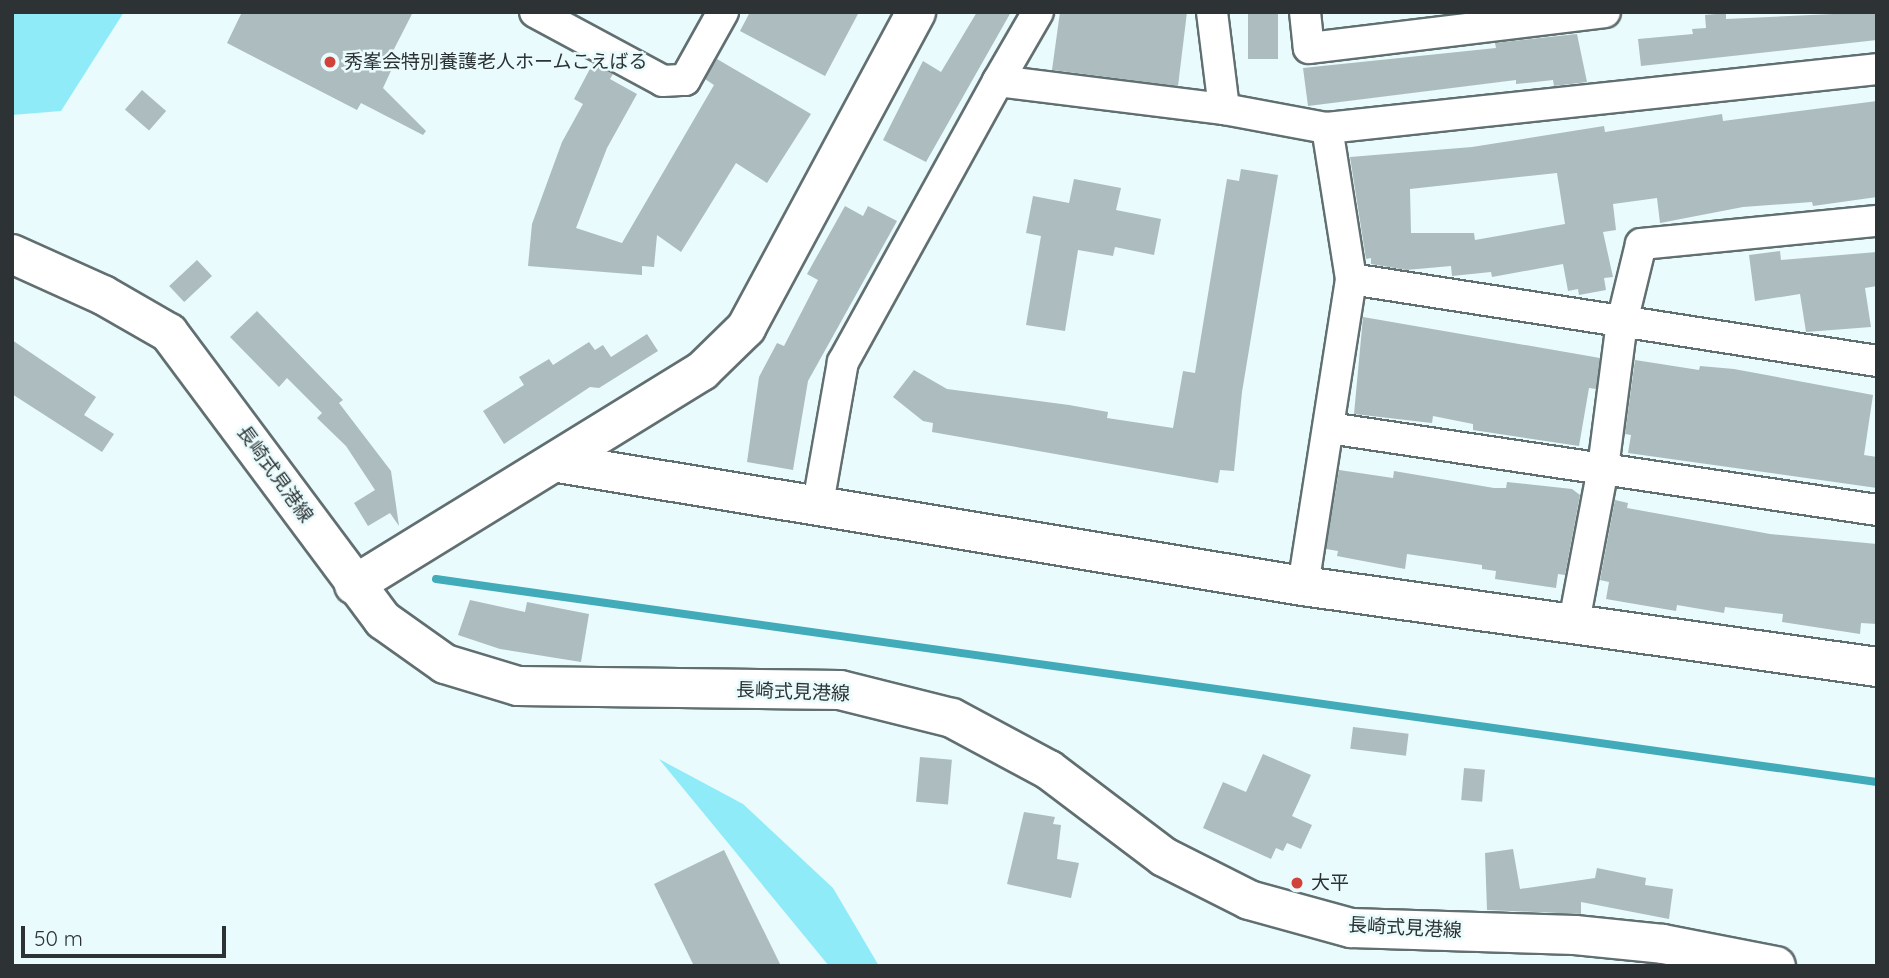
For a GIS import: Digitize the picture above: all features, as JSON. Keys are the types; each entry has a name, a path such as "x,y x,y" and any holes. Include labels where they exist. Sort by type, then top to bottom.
{"street":[{"path":"535,12 663,81 685,80 723,12"},
{"path":"354,585 558,463 702,371 746,328 916,12"},
{"path":"817,509 843,362 1038,12"},
{"path":"1212,12 1224,109"},
{"path":"1305,12 1309,48 1605,12"},
{"path":"998,81 1224,109 1326,128 1877,69"},
{"path":"1303,586 1351,279 1326,128"},
{"path":"1574,622 1602,468 1622,321 1641,244 1877,220"},
{"name":"長崎式見港線","path":"12,254 103,295 169,332 354,585 383,620 445,664 518,686 839,690 952,718 1049,770 1164,857 1249,900 1351,928 1575,935 1663,944 1776,966"},
{"path":"1351,279 1877,361"},
{"path":"1329,428 1877,510"},
{"path":"558,463 817,509 1303,586 1574,622 1877,667"}],"shaded area":[{"path":"12,12 124,12 61,111 12,115"},
{"path":"659,759 743,804 833,888 879,966 829,966"}],"building":[{"name":"秀峯会特別養護老人ホームこえばる","path":"242,12 413,12 390,57 396,60 383,88 426,131 423,135 361,103 357,110 227,43"},
{"path":"750,12 859,12 825,76 740,31"},
{"path":"977,12 1011,12 926,162 883,140 923,61 941,72"},
{"path":"1060,12 1187,12 1178,86 1052,70"},
{"path":"1248,12 1278,12 1278,59 1248,59"},
{"path":"1877,12 1877,40 1641,66 1638,39 1693,34 1692,29 1706,28 1705,15 1726,13 1726,19"},
{"path":"1577,34 1587,82 1554,86 1553,80 1516,84 1516,80 1308,106 1303,68 1496,48 1495,43"},
{"path":"717,59 811,114 767,183 736,163 681,252 657,235 654,267 642,266 642,275 528,266 532,224 562,142 583,104 574,99 593,63 613,74 610,79 637,94 607,148 576,228 622,243 714,85 705,79"},
{"path":"142,90 166,111 149,131 125,110"},
{"path":"1877,101 1877,197 1813,206 1812,202 1743,207 1660,223 1657,198 1613,204 1616,230 1603,232 1613,277 1604,278 1606,290 1579,295 1578,289 1568,291 1563,264 1492,277 1491,272 1452,276 1451,266 1406,270 1371,264 1371,258 1366,259 1350,157 1472,147 1604,126 1605,132 1722,114 1723,121","holes":["1557,173 1565,224 1475,240 1474,233 1411,233 1410,189"]},
{"path":"1241,169 1278,175 1242,392 1234,471 1220,470 1218,483 932,432 933,423 923,421 893,397 914,370 947,389 1069,405 1108,412 1107,418 1173,428 1183,371 1195,373 1227,179 1239,181"},
{"path":"1074,179 1121,188 1116,210 1161,219 1154,255 1115,247 1113,256 1078,250 1065,331 1026,325 1041,236 1026,233 1033,196 1069,203"},
{"path":"845,206 863,216 868,206 897,221 808,381 793,470 747,462 759,377 777,343 784,346 818,280 807,274"},
{"path":"1780,251 1781,260 1877,252 1877,286 1865,288 1871,327 1806,332 1800,294 1755,301 1749,255"},
{"path":"197,260 212,276 184,302 169,286"},
{"path":"257,311 343,400 339,403 391,471 399,526 390,513 368,526 354,503 375,490 346,446 317,418 322,413 287,378 279,387 230,337"},
{"path":"1363,317 1600,358 1596,389 1589,388 1579,446 1473,430 1473,424 1433,416 1432,423 1354,414"},
{"path":"647,334 658,351 599,388 590,387 504,444 483,411 524,385 519,377 549,359 553,365 589,342 595,350 603,345 611,357"},
{"path":"12,340 96,397 84,415 114,434 102,452 12,394"},
{"path":"1635,360 1699,370 1700,366 1734,369 1873,395 1864,455 1877,457 1877,488 1628,453 1631,435 1625,434"},
{"path":"1339,470 1393,478 1394,471 1494,488 1506,488 1507,482 1572,489 1580,495 1565,575 1558,574 1556,588 1495,579 1496,571 1482,569 1482,565 1407,554 1405,569 1337,556 1338,551 1326,549"},
{"path":"1615,500 1628,503 1627,508 1770,534 1877,544 1877,624 1861,623 1860,634 1782,622 1783,614 1725,607 1724,613 1677,605 1676,611 1606,599 1609,582 1600,580"},
{"path":"470,600 525,612 527,602 589,614 581,662 500,649 458,635"},
{"path":"1353,727 1409,734 1406,756 1350,749"},
{"path":"1263,754 1311,775 1292,816 1312,825 1301,849 1287,843 1283,851 1276,848 1271,859 1203,828 1223,782 1246,792"},
{"path":"920,757 952,760 948,805 916,802"},
{"path":"1464,768 1485,770 1482,802 1461,800"},
{"path":"1024,812 1055,817 1053,824 1061,825 1057,859 1079,863 1071,898 1007,884"},
{"path":"1513,849 1520,889 1595,878 1597,868 1646,878 1645,885 1673,889 1669,919 1581,902 1581,914 1487,910 1485,853"},
{"path":"724,850 781,966 694,966 654,884"}],"waterway":[{"path":"436,579 1877,782"}],"place":[{"name":"秀峯会特別養護老人ホームこえばる","path":"330,62"},
{"name":"大平","path":"1297,883"}]}
